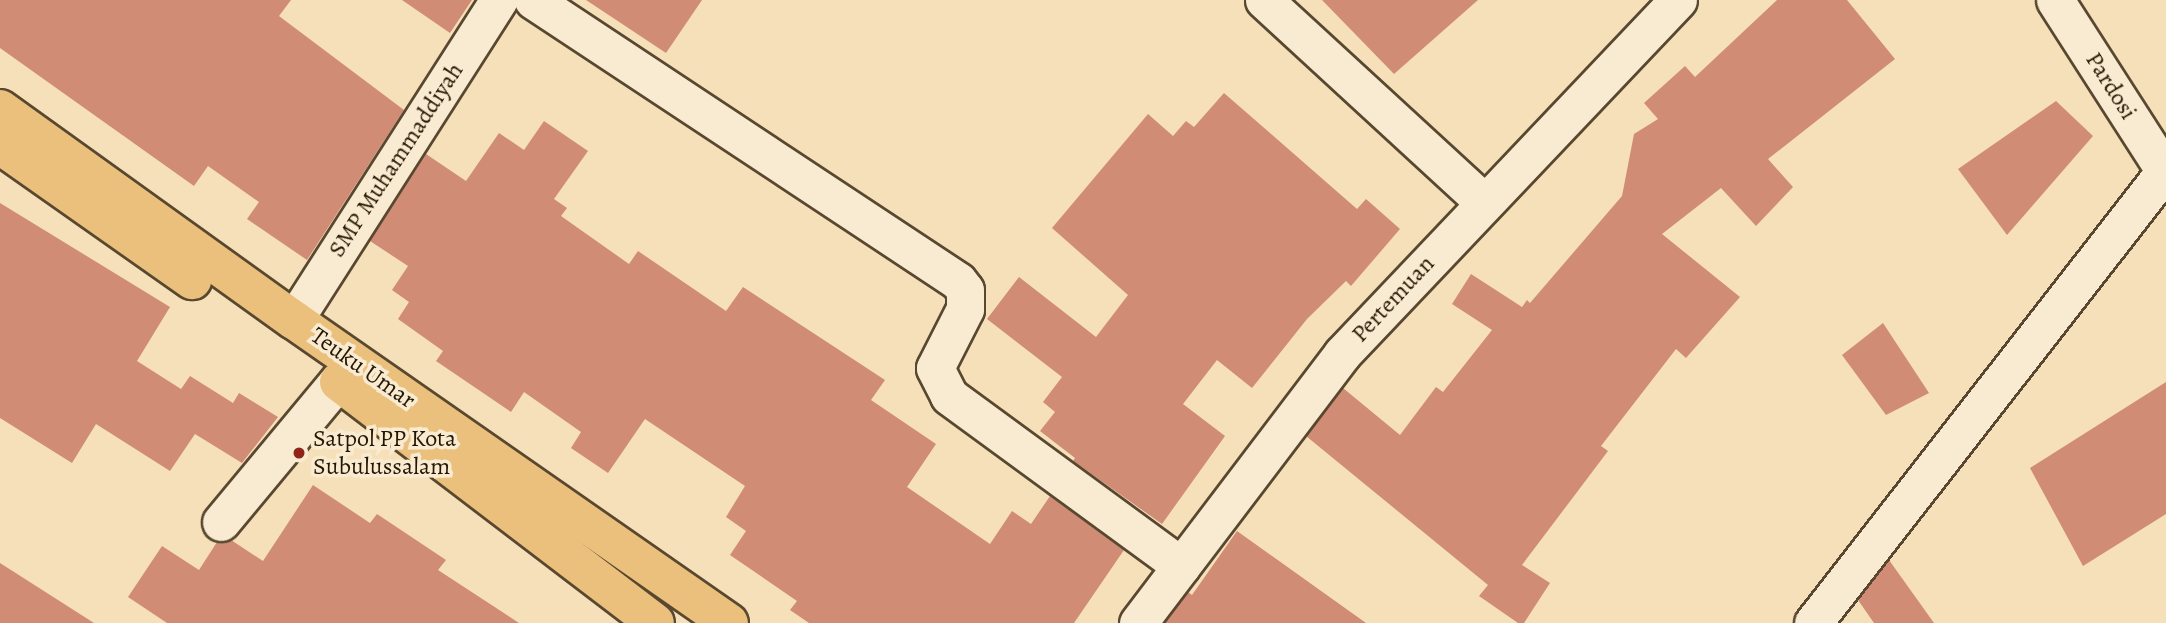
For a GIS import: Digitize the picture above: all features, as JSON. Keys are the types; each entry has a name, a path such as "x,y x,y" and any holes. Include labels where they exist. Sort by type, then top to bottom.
{"highway":[{"name":"Teuku Umar","path":"0,109 294,320 729,623"},
{"path":"0,145 338,381 648,621"}],"street":[{"name":"SMP Muhammaddiyah","path":"294,320 499,0"},
{"path":"533,0 958,281 965,290 965,309 935,368 949,396 1181,566"},
{"path":"1264,0 1484,202"},
{"name":"Pertemuan","path":"1138,623 1342,354 1678,0"},
{"name":"Pardosi","path":"2055,0 2165,172"},
{"path":"1813,623 2165,172"},
{"path":"221,522 338,381"}],"building":[{"path":"0,0 291,0 279,16 404,110 307,260 247,219 259,202 208,166 194,186 0,48"},
{"path":"402,0 472,0 450,33"},
{"path":"586,0 702,0 666,53"},
{"path":"1322,0 1478,0 1394,74"},
{"path":"1777,0 1847,0 1895,59 1768,159 1793,187 1756,226 1721,188 1662,234 1740,297 1686,358 1676,349 1601,446 1608,451 1522,565 1550,583 1524,623 1518,623 1479,596 1488,585 1306,436 1343,388 1400,435 1436,387 1443,392 1492,330 1452,304 1471,274 1522,307 1527,300 1530,303 1622,196 1634,134 1658,119 1644,103 1685,66 1695,77"},
{"path":"1224,93 1357,209 1366,199 1400,229 1351,286 1346,281 1307,319 1252,388 1217,360 1183,404 1225,436 1162,524 1073,461 1075,458 1040,431 1055,412 1043,402 1062,377 987,319 1019,277 1096,337 1128,295 1052,228 1148,114 1173,136 1186,121 1194,127"},
{"path":"2056,101 2093,136 2007,235 1958,169"},
{"path":"544,121 588,151 554,199 567,208 561,216 629,264 638,251 726,311 743,287 885,380 871,400 936,444 907,487 990,544 1012,511 1031,524 1050,496 1124,550 1074,623 809,623 790,610 797,601 730,555 746,531 726,517 745,486 645,419 608,473 571,448 581,432 524,392 511,412 436,361 443,351 398,319 409,302 392,290 408,266 370,241 426,154 466,181 499,133 524,150"},
{"path":"0,203 170,307 137,361 181,389 190,376 233,403 239,393 278,417 242,463 195,434 170,471 96,424 72,463 0,418"},
{"path":"1883,323 1929,393 1886,415 1842,355"},
{"path":"2166,382 2166,514 2083,566 2030,468"},
{"path":"313,485 370,523 377,514 446,560 438,570 519,623 167,623 128,597 162,546 199,570 217,542 231,540 263,561"},
{"path":"1237,531 1366,623 1164,623 1188,592 1192,595"},
{"path":"1889,560 1934,623 1874,623 1858,600"},
{"path":"0,563 94,623 0,623"}],"place":[{"name":"Satpol PP Kota Subulussalam","path":"299,453"}]}
